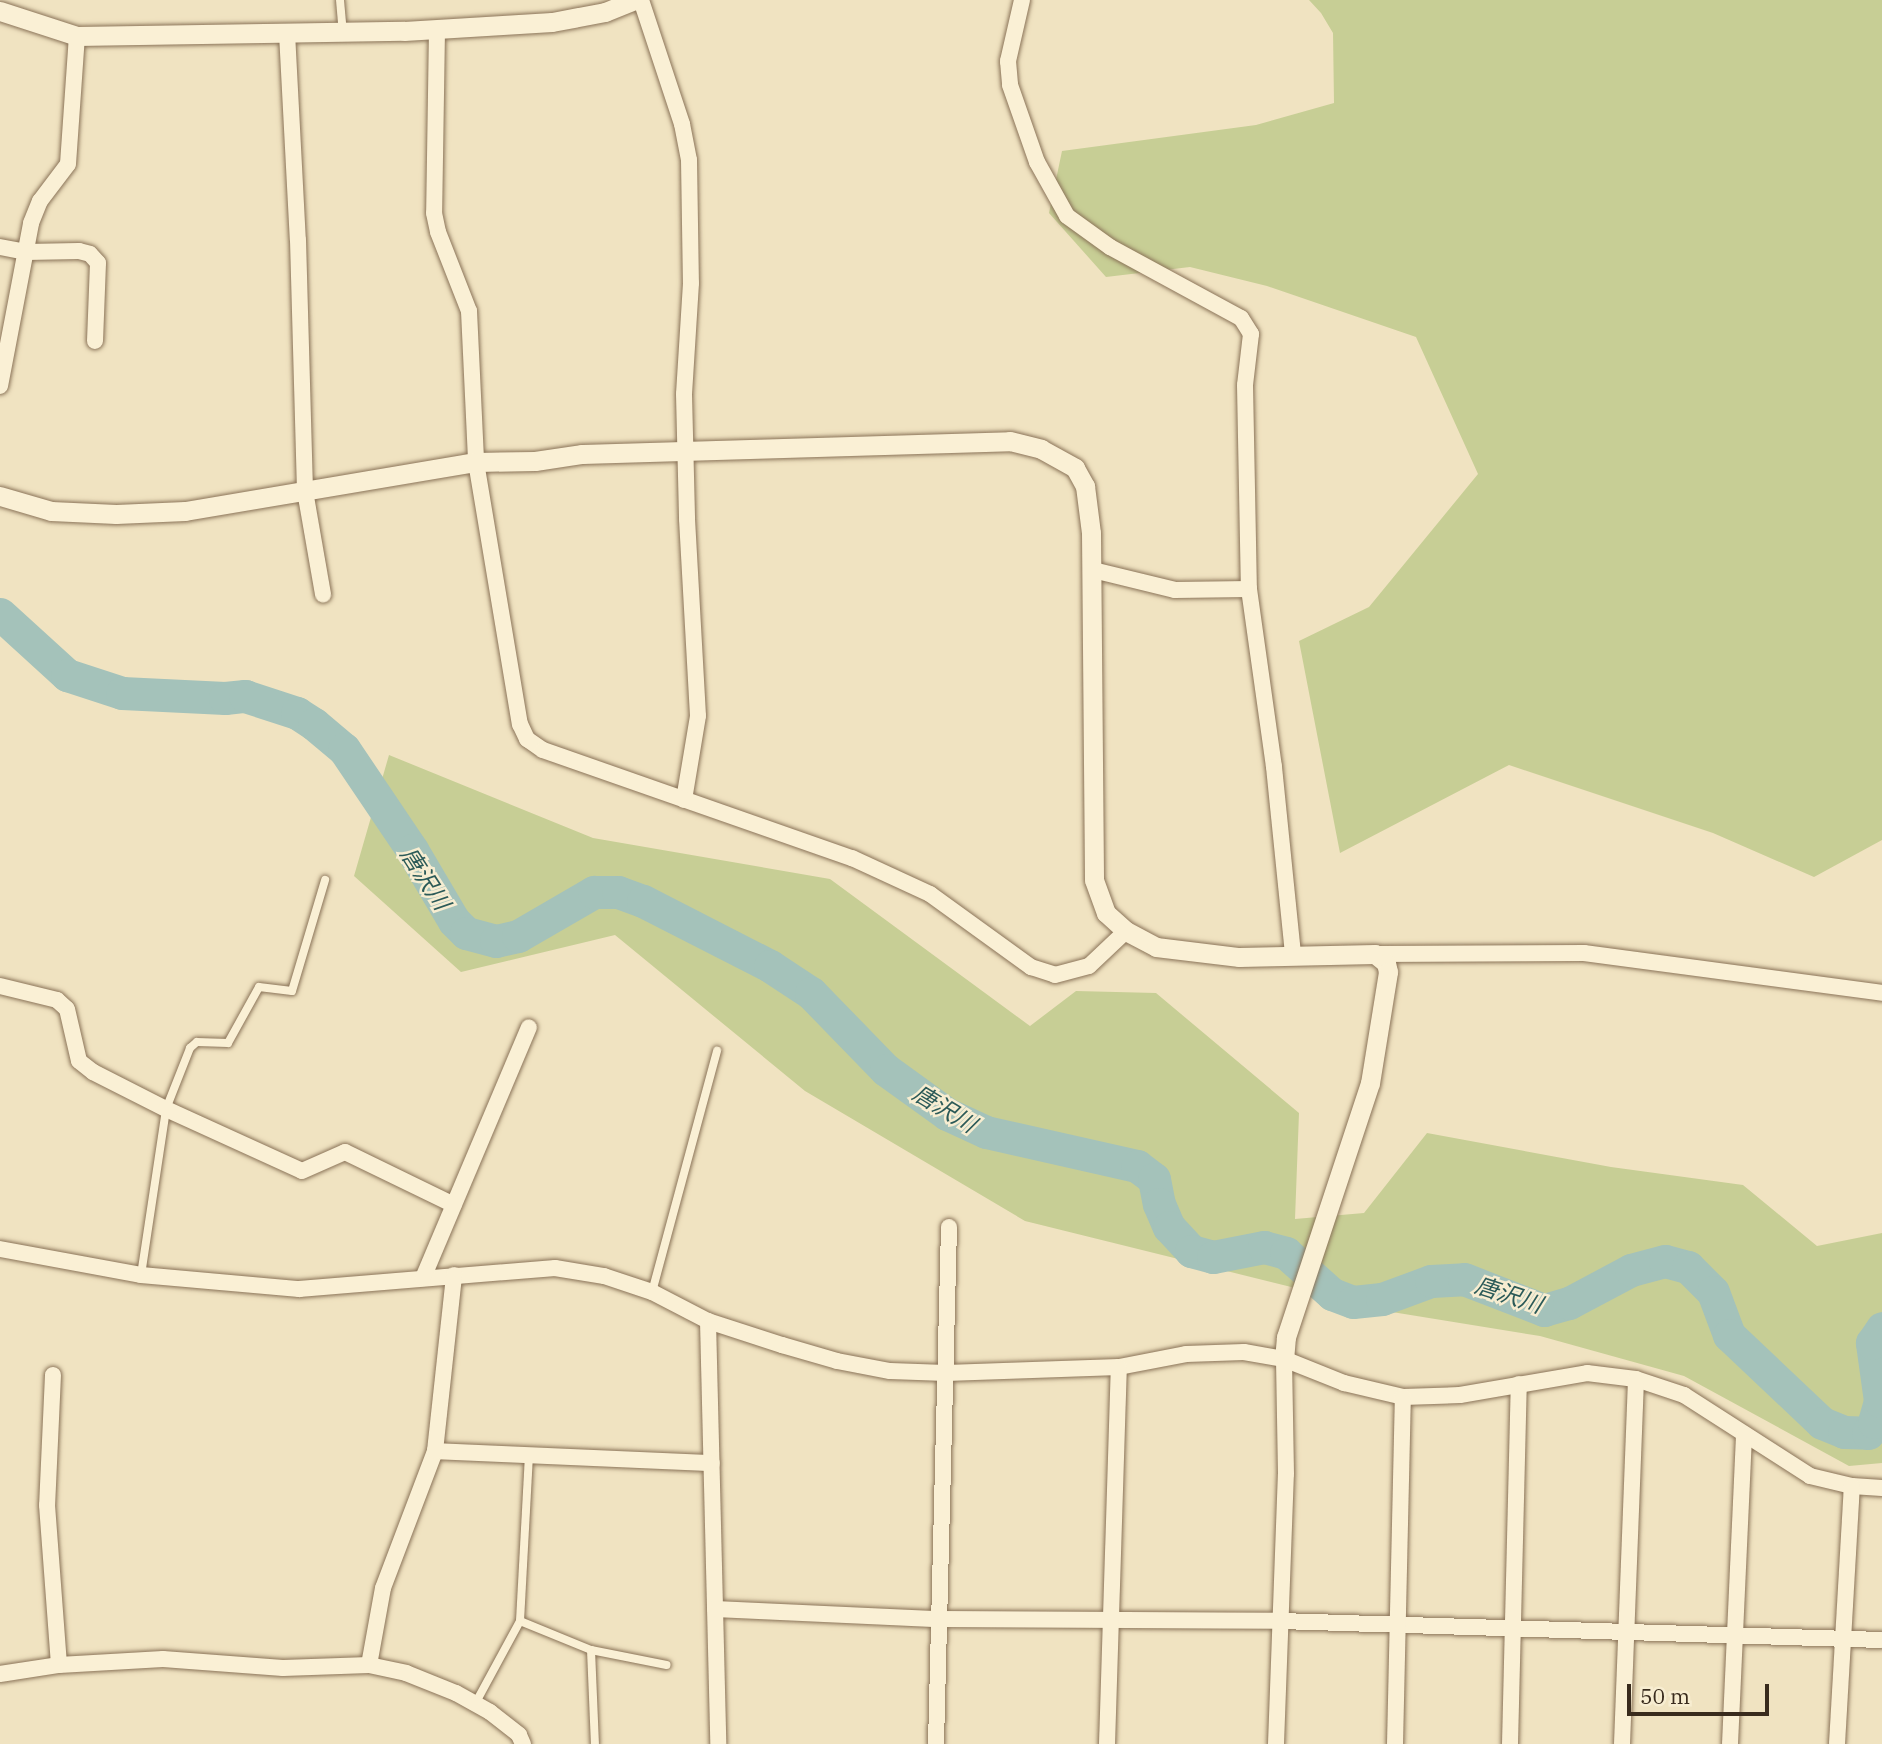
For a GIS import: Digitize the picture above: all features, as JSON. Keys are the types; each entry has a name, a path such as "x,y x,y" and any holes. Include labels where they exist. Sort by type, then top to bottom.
{"street":[{"path":"0,11 77,36 287,33 437,30 552,22 605,12 635,0"},
{"path":"641,0 682,124 690,160 691,283 684,394 687,519 698,716 684,800"},
{"path":"1022,0 1008,61 1010,85 1037,162 1067,216 1110,247 1241,318 1251,334 1245,385 1249,589 1274,767 1293,953"},
{"path":"437,30 434,213 438,232 469,311 476,462 520,724 527,740 543,750 874,868 930,894 1031,967 1055,975 1089,966 1126,932"},
{"path":"287,33 298,240 305,491 323,594"},
{"path":"0,386 26,252 40,201 68,164 77,36"},
{"path":"0,247 26,252 79,251 90,254 98,263 95,341"},
{"path":"0,496 51,511 116,514 185,511 476,462 535,461 582,454 1010,440 1041,449 1075,468 1085,486 1093,570 1094,880 1106,913 1126,932 1156,947 1239,957 1293,953 1584,953 1882,993"},
{"path":"1093,570 1175,590 1249,589"},
{"path":"1276,1744 1286,1474 1286,1337 1370,1083 1388,972 1386,963 1375,954"},
{"path":"0,986 57,1000 67,1009 79,1061 93,1072 166,1109 302,1171 345,1152 454,1205"},
{"path":"423,1278 529,1027"},
{"path":"936,1744 949,1227"},
{"path":"0,1249 141,1275 299,1289 555,1268 604,1276 652,1292 708,1321 837,1361 890,1371 946,1373 1119,1367 1198,1353 1244,1352 1284,1359 1344,1383 1402,1397 1460,1395 1587,1373 1636,1379 1684,1395 1811,1476 1852,1486 1882,1488"},
{"path":"369,1665 383,1588 435,1451 454,1275"},
{"path":"708,1321 718,1744"},
{"path":"1107,1744 1119,1367"},
{"path":"53,1375 47,1506 59,1665"},
{"path":"1622,1744 1636,1379"},
{"path":"1510,1744 1519,1384"},
{"path":"1395,1744 1402,1397"},
{"path":"1730,1744 1744,1434"},
{"path":"435,1451 712,1463"},
{"path":"1837,1744 1852,1486"},
{"path":"715,1609 939,1619 1280,1620 1882,1640"},
{"path":"0,1674 59,1665 163,1659 284,1668 369,1665 406,1673 475,1704 519,1735 523,1744"}],"lane":[{"path":"340,0 343,32"},
{"path":"141,1275 166,1109 190,1048 197,1042 228,1043 259,987 292,991 325,880"},
{"path":"652,1292 717,1051"},
{"path":"475,1704 520,1621 529,1455"},
{"path":"520,1621 591,1650 667,1665"},
{"path":"591,1650 595,1744"}],"green space":[{"path":"1309,0 1882,0 1882,840 1814,877 1713,833 1509,765 1340,853 1299,641 1369,607 1478,474 1416,337 1267,286 1190,267 1106,277 1049,213 1062,151 1256,125 1334,103 1333,33"},
{"path":"389,755 593,838 830,879 1030,1026 1076,991 1156,993 1299,1113 1295,1219 1364,1213 1427,1133 1611,1167 1743,1185 1817,1246 1882,1233 1882,1463 1849,1466 1684,1376 1540,1336 1392,1312 1025,1221 805,1091 615,935 461,972 354,876"}],"waterway":[{"name":"唐沢川","path":"0,614 67,675 122,693 225,698 245,696 297,713 314,724 344,749 412,850 454,921 466,933 496,941 518,936 594,892 618,892 643,901 770,966 811,993 886,1070 947,1114 986,1132 1137,1166 1154,1179 1159,1204 1169,1227 1191,1251 1213,1257 1264,1247 1286,1253 1332,1294 1353,1302 1382,1299 1431,1281 1464,1279 1544,1310 1569,1303 1631,1270 1665,1261 1688,1267 1713,1292 1729,1335 1822,1423 1844,1432 1868,1433 1874,1422 1880,1401 1872,1343 1882,1328"}]}
